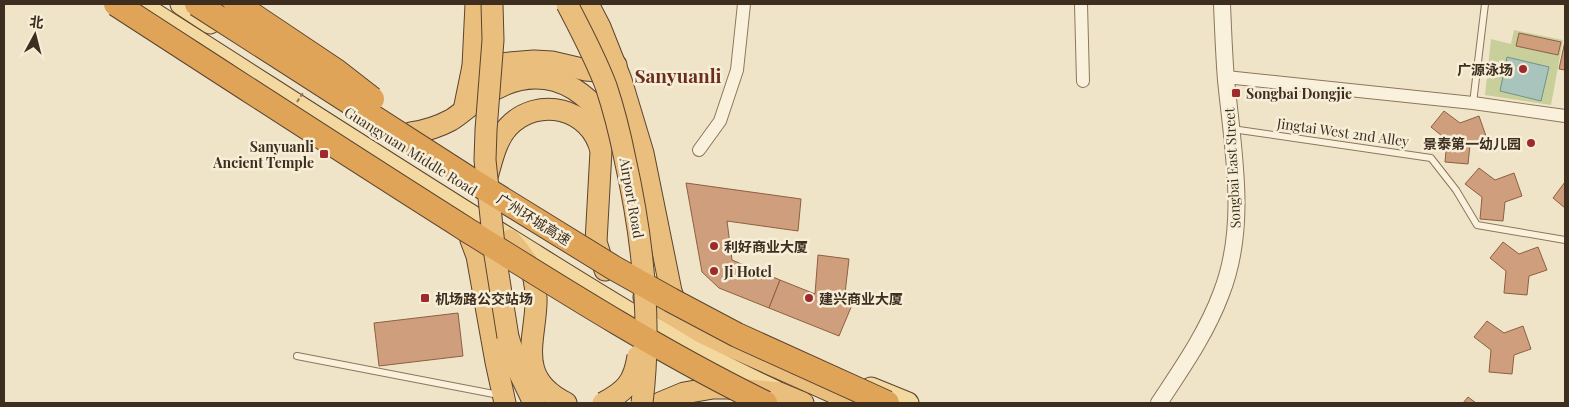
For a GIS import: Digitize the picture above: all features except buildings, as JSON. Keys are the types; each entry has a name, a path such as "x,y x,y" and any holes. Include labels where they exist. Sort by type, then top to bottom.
{"highway":[{"path":"116,4 569,294 673,355 772,398"},
{"name":"广州环城高速","path":"197,4 477,177 550,229 670,300 768,350 880,396"},
{"path":"236,4 336,71 477,177"},
{"path":"464,110 473,66 476,4"},
{"path":"492,4 493,40 485,148 477,177 508,337 519,372 534,403"},
{"name":"Airport Road","path":"567,4 591,50 605,85 619,131 632,186 638,225 646,313 646,361 642,403"},
{"path":"588,4 616,65 645,162 672,291 680,309 701,332"},
{"path":"473,66 534,61 552,62 596,71 616,65"},
{"path":"411,133 424,131 452,119 495,88 508,82 530,77 548,79 563,83 579,92 592,103 607,120 625,160"},
{"path":"477,177 501,136 516,119 539,110 556,109 577,117 593,131 598,139 601,151 596,242 607,275"},
{"path":"471,240 477,256 496,362 511,401"},
{"path":"510,240 526,262 534,280 536,303 531,354 533,367 542,387 566,403"},
{"name":"Guangyuan Middle Road","path":"607,275 701,332 762,362 857,403"},
{"path":"603,403 625,389 630,383 637,362 646,313"},
{"path":"508,337 511,401"},
{"path":"660,403 684,392 713,388 728,388 772,398"},
{"name":"Guangyuan Middle Road","path":"772,398 803,403"}],"main road":[{"path":"106,4 471,240"},
{"name":"Guangyuan Middle Road","path":"181,4 288,74 607,275"},
{"path":"214,4 411,133"},
{"path":"143,6 156,36"},
{"name":"Guangyuan Middle Road","path":"143,6 429,190 586,288 772,398"},
{"path":"270,40 288,74"},
{"path":"244,92 277,93"},
{"path":"364,122 411,133"},
{"path":"357,144 390,187 429,190 471,240"},
{"path":"672,291 880,396 908,403"},
{"path":"836,395 880,396"}],"street":[{"path":"699,150 720,121 737,70 744,4"},
{"path":"1081,4 1083,81"},
{"name":"Songbai East Street","path":"1159,403 1196,347 1211,318 1222,293 1231,262 1237,217 1222,4"},
{"path":"1226,77 1473,103 1565,116"}],"lane":[{"path":"1473,103 1485,4"},
{"name":"Jingtai West 2nd Alley","path":"1231,129 1431,158 1456,190 1477,225 1565,240"},
{"path":"297,356 511,401"}],"path":[{"path":"294,106 304,90"}],"green space":[{"name":"广源泳场","path":"1514,30 1563,40 1551,105 1485,95 1491,39 1511,44"}],"water":[{"path":"1507,57 1549,67 1541,101 1500,91"}],"place":[{"name":"广源泳场","path":"1523,69"},
{"name":"Songbai Dongjie","path":"1236,93"},
{"name":"景泰第一幼儿园","path":"1531,143"},
{"name":"Sanyuanli Ancient Temple","path":"324,154"},
{"name":"利好商业大厦","path":"714,246"},
{"name":"Ji Hotel","path":"714,271"},
{"name":"机场路公交站场","path":"425,298"},
{"name":"建兴商业大厦","path":"809,298"}],"district":[{"name":"Sanyuanli","path":"678,75"}]}
